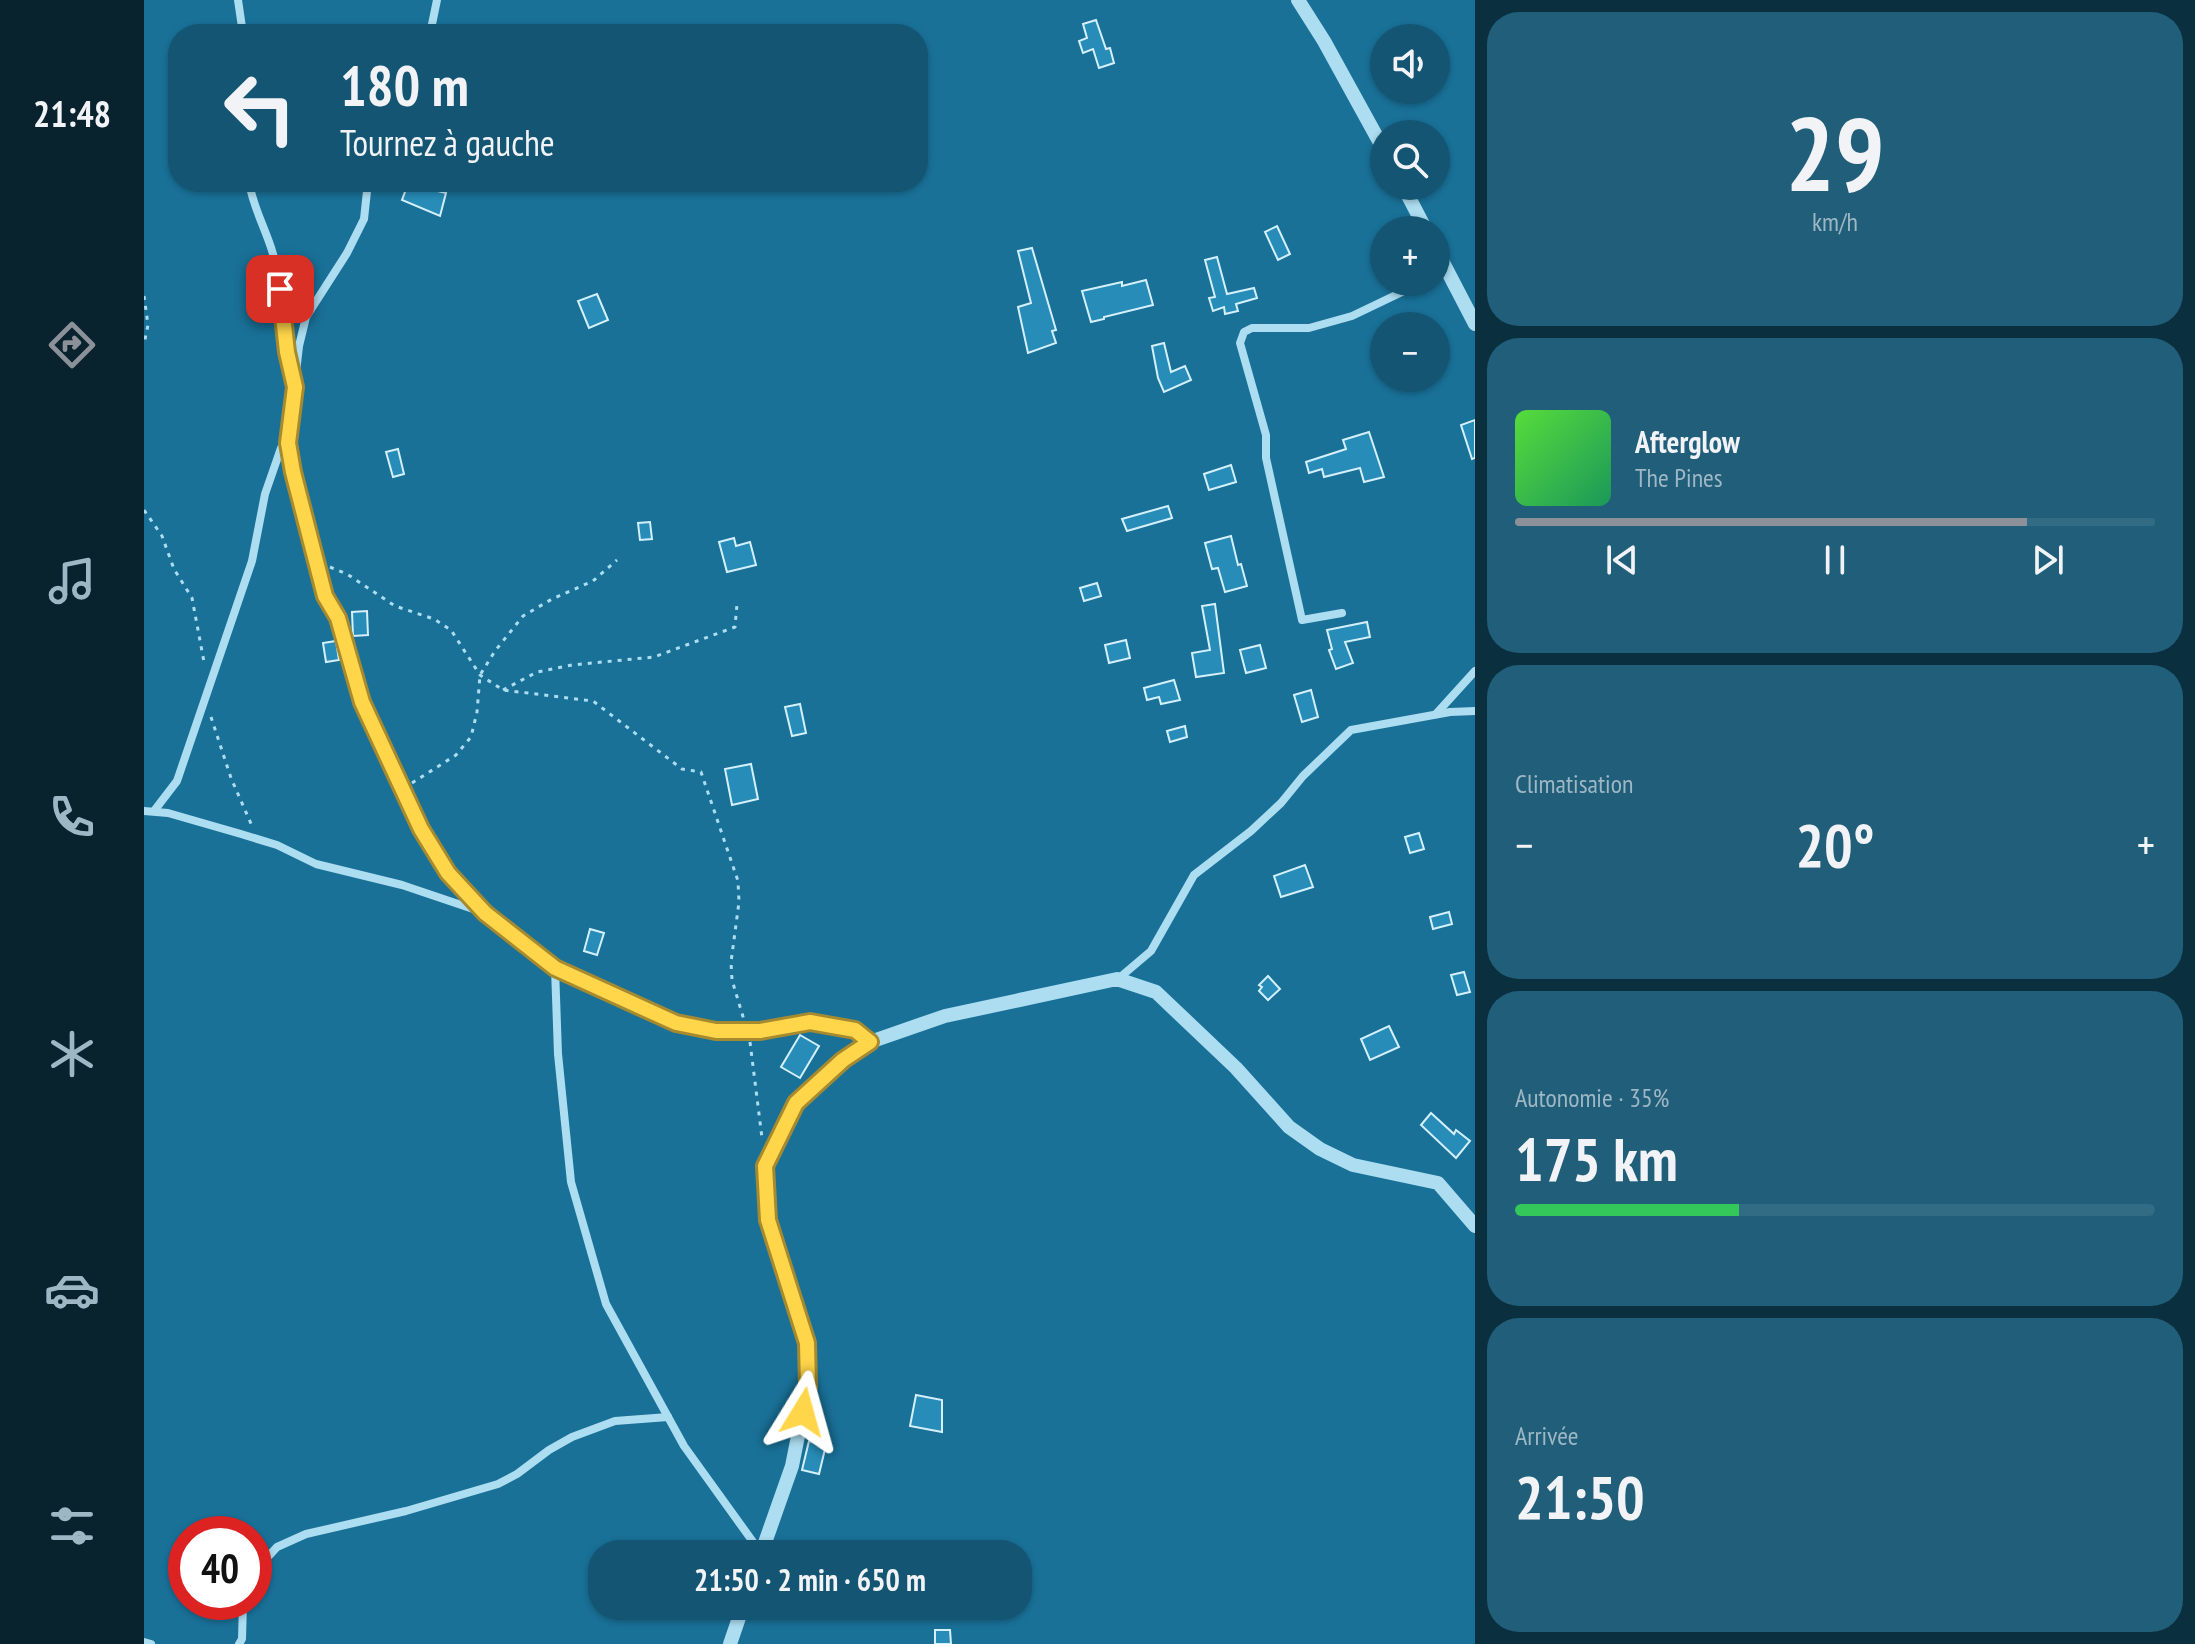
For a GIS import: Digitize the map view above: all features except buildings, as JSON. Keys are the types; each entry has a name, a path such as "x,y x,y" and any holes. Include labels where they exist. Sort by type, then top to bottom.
{"street":[{"path":"238,0 242,24"},
{"path":"432,24 437,0"},
{"path":"1298,0 1370,125"},
{"path":"250,192 273,253 295,387"},
{"path":"367,192 364,219 347,253 306,317 299,346 288,443 325,596 338,618 362,702 421,829 448,873 485,913 555,968 676,1023 716,1031 748,1031 810,1022 855,1030 870,1042"},
{"path":"1450,286 1475,324"},
{"path":"1342,613 1302,620 1266,458 1266,435 1240,343 1244,332 1252,328 1309,328 1352,316 1394,296"},
{"path":"154,811 177,781 252,561 265,494 281,448 288,443"},
{"path":"1435,715 1475,671"},
{"path":"767,1540 792,1466 808,1386 807,1343 768,1220 765,1166 796,1103 843,1060 870,1042 945,1016 1117,979 1151,951 1194,875 1251,831 1351,730 1475,711"},
{"path":"144,811 241,834 277,845 316,864 402,885 485,913"},
{"path":"555,968 558,1054 571,1182 606,1304 684,1446 752,1540"},
{"path":"1117,979 1156,992 1236,1068 1289,1127 1320,1149 1353,1165 1438,1183 1475,1226"},
{"path":"272,1552 306,1534 392,1515 498,1484 572,1437 615,1421 668,1417"},
{"path":"239,1644 243,1620"},
{"path":"730,1644 738,1620"},
{"path":"144,1642 151,1644"}],"path":[{"path":"144,296 148,325 144,344"},
{"path":"403,790 456,755 471,737 480,675 523,616 593,581 617,560"},
{"path":"317,561 347,574 395,606 434,619 451,630 480,675 503,690 593,701 682,769 701,772 738,881 732,980 748,1031 762,1139"},
{"path":"503,690 537,672 572,665 654,657 710,638 735,627 737,604"}],"route":[{"path":"280,289 287,352 295,387 288,443 325,596 338,618 362,702 421,829 448,873 485,913 555,968 676,1023 716,1031 760,1031 810,1022 855,1030 870,1042 843,1060 796,1103 765,1166 768,1220 807,1343 808,1386 803,1412"}]}
